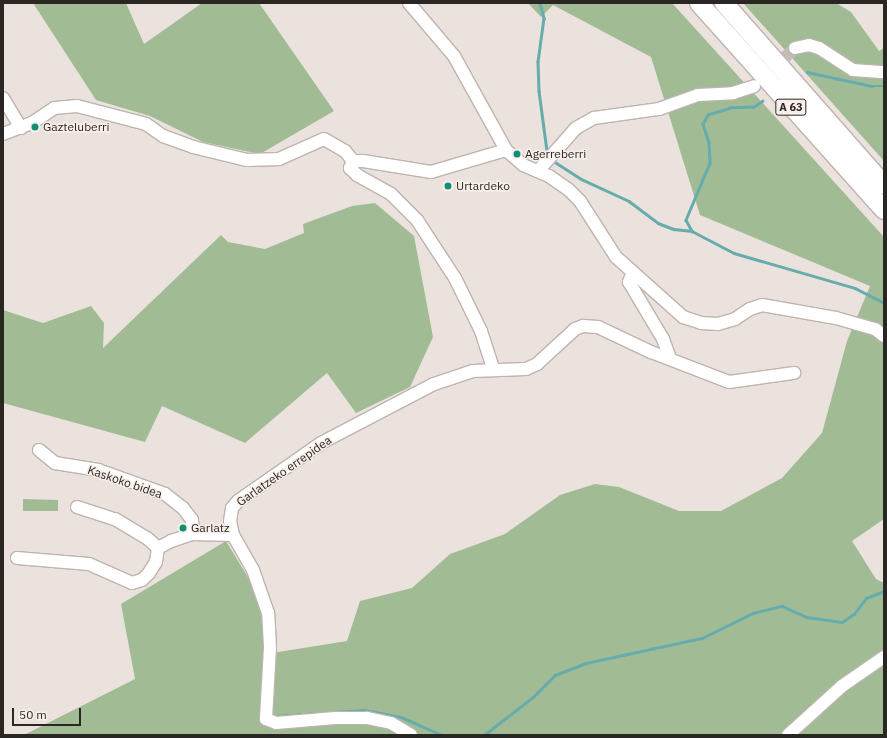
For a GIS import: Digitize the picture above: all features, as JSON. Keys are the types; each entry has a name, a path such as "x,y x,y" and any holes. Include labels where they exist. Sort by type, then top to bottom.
{"highway":[{"name":"A 63","path":"699,3 884,210"},
{"name":"A 63","path":"724,3 884,185"}],"street":[{"path":"409,3 454,56 506,150 516,161 538,170 560,182 580,201 608,246 633,272 683,317 701,323 718,324 734,319 750,309 762,305 836,318 875,329 884,336"},
{"path":"795,48 808,45 819,48 853,70 884,72"},
{"path":"538,170 576,128 594,118 659,109 698,95 733,93 754,86"},
{"path":"3,98 21,128"},
{"path":"3,134 21,128 54,108 77,106 146,124 163,136 193,147 247,160 279,159 324,139 345,151 353,161"},
{"path":"353,161 363,161 431,172 506,150"},
{"path":"353,161 350,168 357,175 392,194 417,220 455,278 481,332 492,369"},
{"path":"633,272 629,282 663,340 670,358"},
{"name":"Garlatzeko errepidea","path":"411,735 391,723 374,719 335,718 276,723 266,719 270,647 268,612 253,570 233,535 230,521 232,508 238,501 321,443 434,384 454,376 492,369 526,369 543,360 575,329 590,325 729,382 794,373"},
{"name":"Kaskoko bidea","path":"39,450 55,462 98,470 165,494 184,508 192,520 193,534"},
{"path":"77,507 115,519 147,538 158,548"},
{"path":"158,548 193,534 233,535"},
{"path":"17,558 89,564 132,583 142,580 148,573 156,562 158,548"},
{"path":"788,735 842,686 884,657"}],"green space":[{"path":"33,3 126,3 144,44 202,3 259,3 334,111 260,154 203,142 150,116 96,100"},
{"path":"528,3 672,3 884,237 884,519 852,541 876,579 884,583 884,735 24,735 135,679 121,604 226,541 260,597 272,653 347,641 360,601 412,588 450,554 505,534 560,495 595,484 619,487 679,511 721,511 782,478 822,433 847,341 870,286 700,215 651,57 553,5 541,17"},
{"path":"743,3 836,3 851,12 879,51 884,48 884,161"},
{"path":"375,203 414,236 433,337 410,387 356,413 327,373 245,443 162,406 145,442 3,403 3,310 43,323 91,306 104,323 103,348 221,235 228,242 265,249 304,233 303,224 352,206"},
{"path":"23,499 58,500 58,511 23,511"}],"waterway":[{"path":"540,3 544,18 538,62 539,91 547,151"},
{"path":"807,72 872,86 884,86"},
{"path":"763,101 754,107 731,108 708,115 703,124 709,142 710,163 686,220 692,231 734,253 855,288 884,303"},
{"path":"555,162 581,179 629,201 658,223 674,229 692,231"},
{"path":"484,735 533,697 555,675 586,663 702,638 753,613 782,606 807,617 842,622 854,614 866,598 884,591"},
{"path":"275,716 365,710 401,717 442,735"}],"tunnel":[{"path":"772,69 795,48"}],"place":[{"name":"Gazteluberri","path":"35,127"},
{"name":"Agerreberri","path":"517,154"},
{"name":"Urtardeko","path":"448,186"},
{"name":"Garlatz","path":"183,528"}]}
